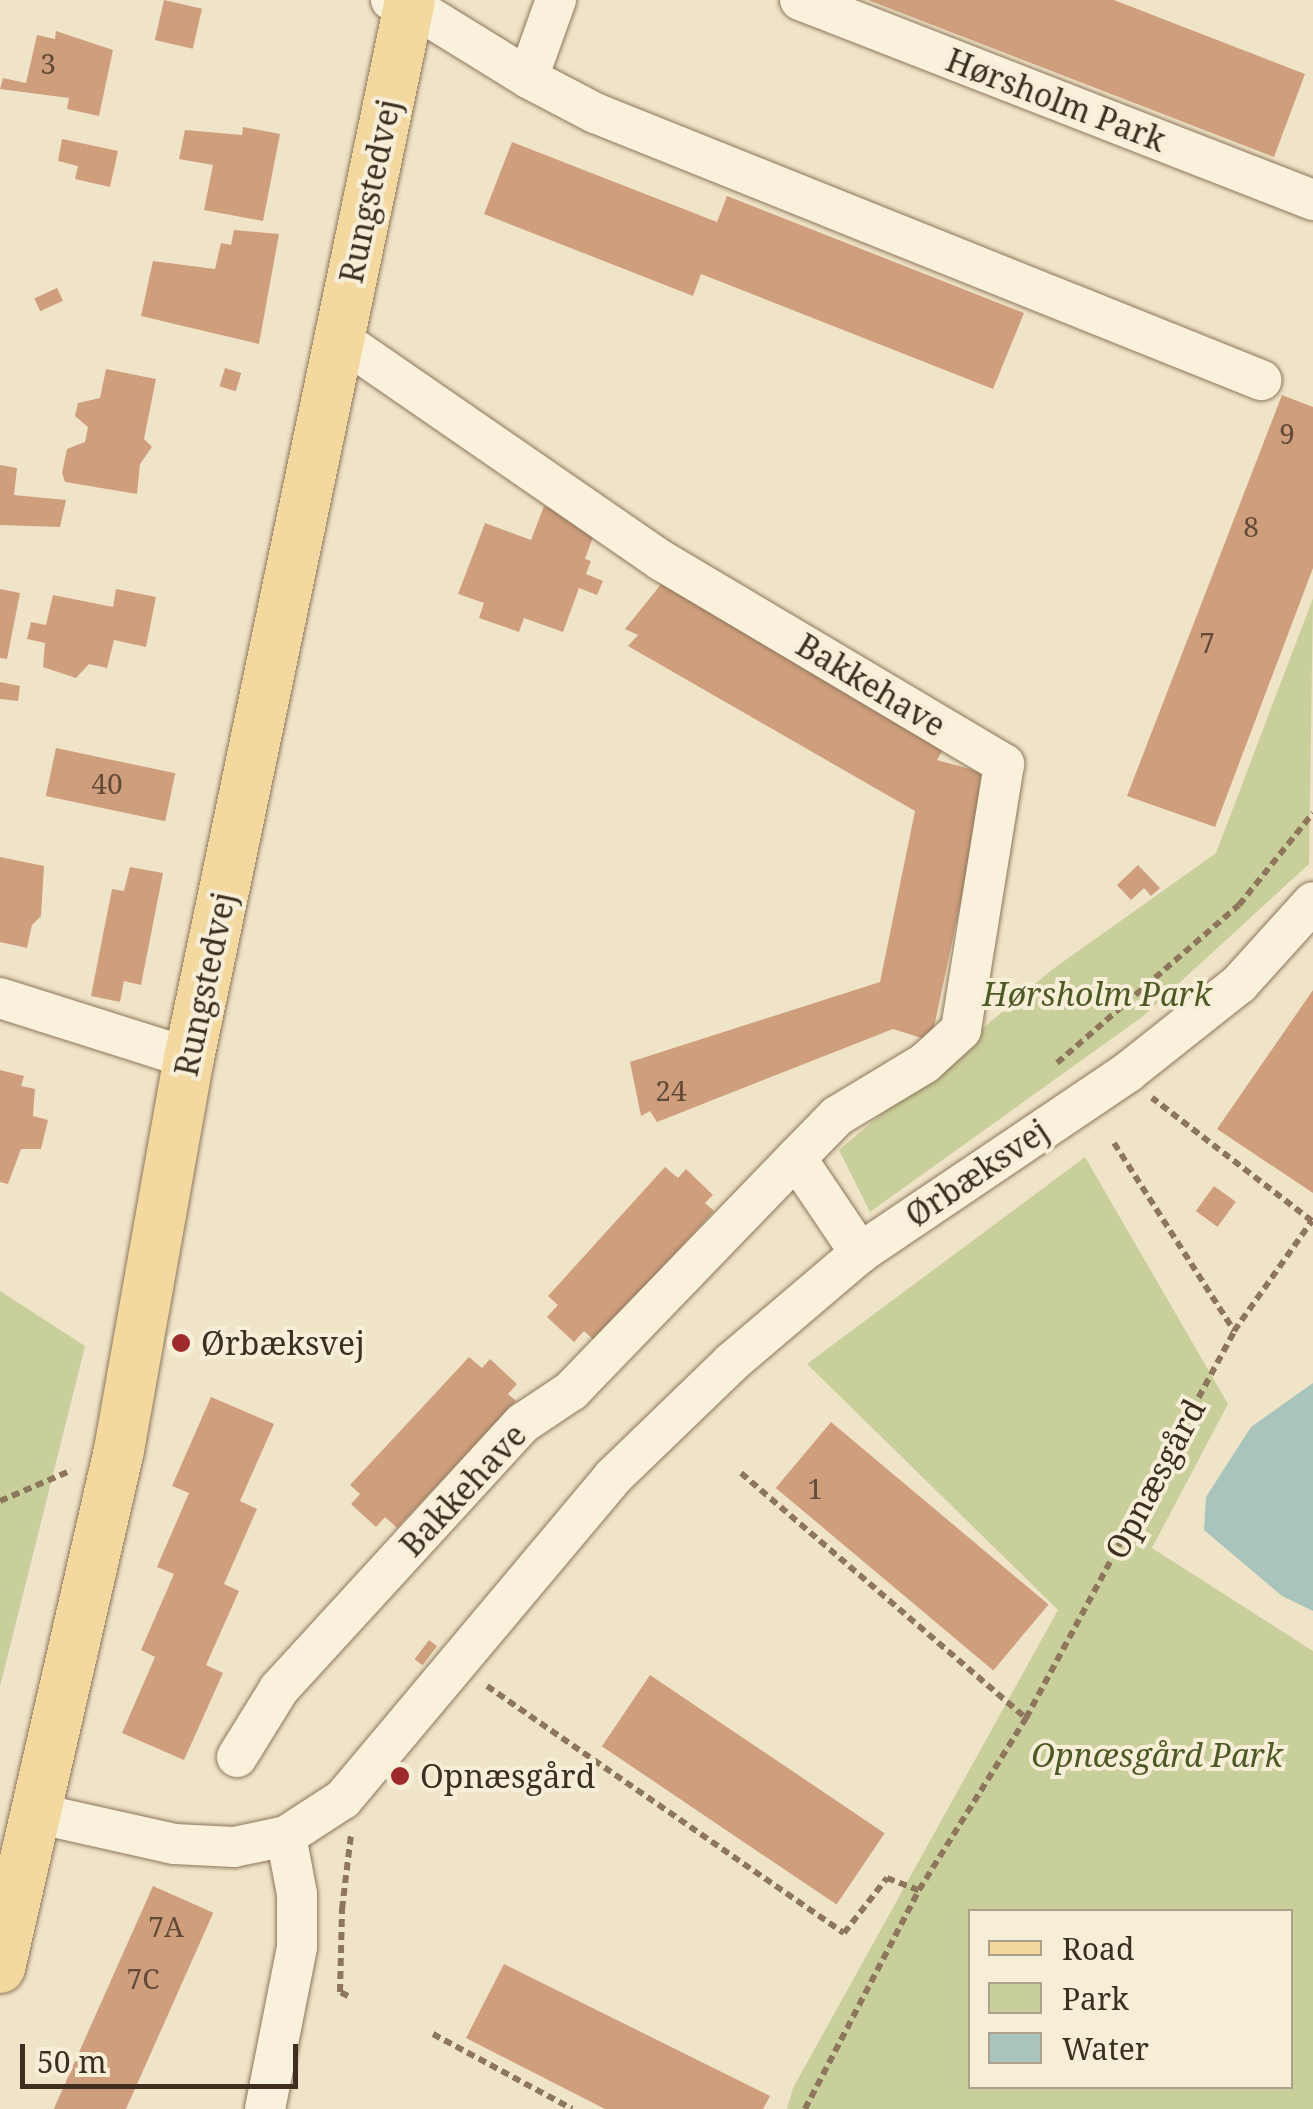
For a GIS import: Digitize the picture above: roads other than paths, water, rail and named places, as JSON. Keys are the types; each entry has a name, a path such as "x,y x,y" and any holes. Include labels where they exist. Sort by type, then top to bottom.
{"main road":[{"name":"Rungstedvej","path":"0,1968 40,1814 119,1450 188,1058 340,338 404,2"}],"street":[{"path":"528,78 556,0"},
{"name":"Hørsholm Park","path":"800,0 1313,200"},
{"path":"404,2 528,78 594,113 1261,380"},
{"name":"Bakkehave","path":"237,1757 278,1689 523,1424 571,1391 837,1116 925,1062 961,1030 1004,764 662,562 340,338"},
{"name":"Ørbæksvej","path":"40,1814 174,1844 234,1847 286,1836 343,1799 612,1477 860,1253 1128,1072 1240,984 1313,902"},
{"path":"0,998 188,1058"},
{"path":"796,1158 860,1253"},
{"path":"264,2109 296,1947 297,1894 286,1836"}],"water":[{"path":"1313,1383 1313,1611 1282,1596 1204,1530 1206,1497 1251,1427"}],"place":[{"name":"Ørbæksvej","path":"181,1343"},
{"name":"Opnæsgård","path":"400,1776"}],"park label":[{"name":"Opnæsgård Park","path":"1157,1755"}]}
